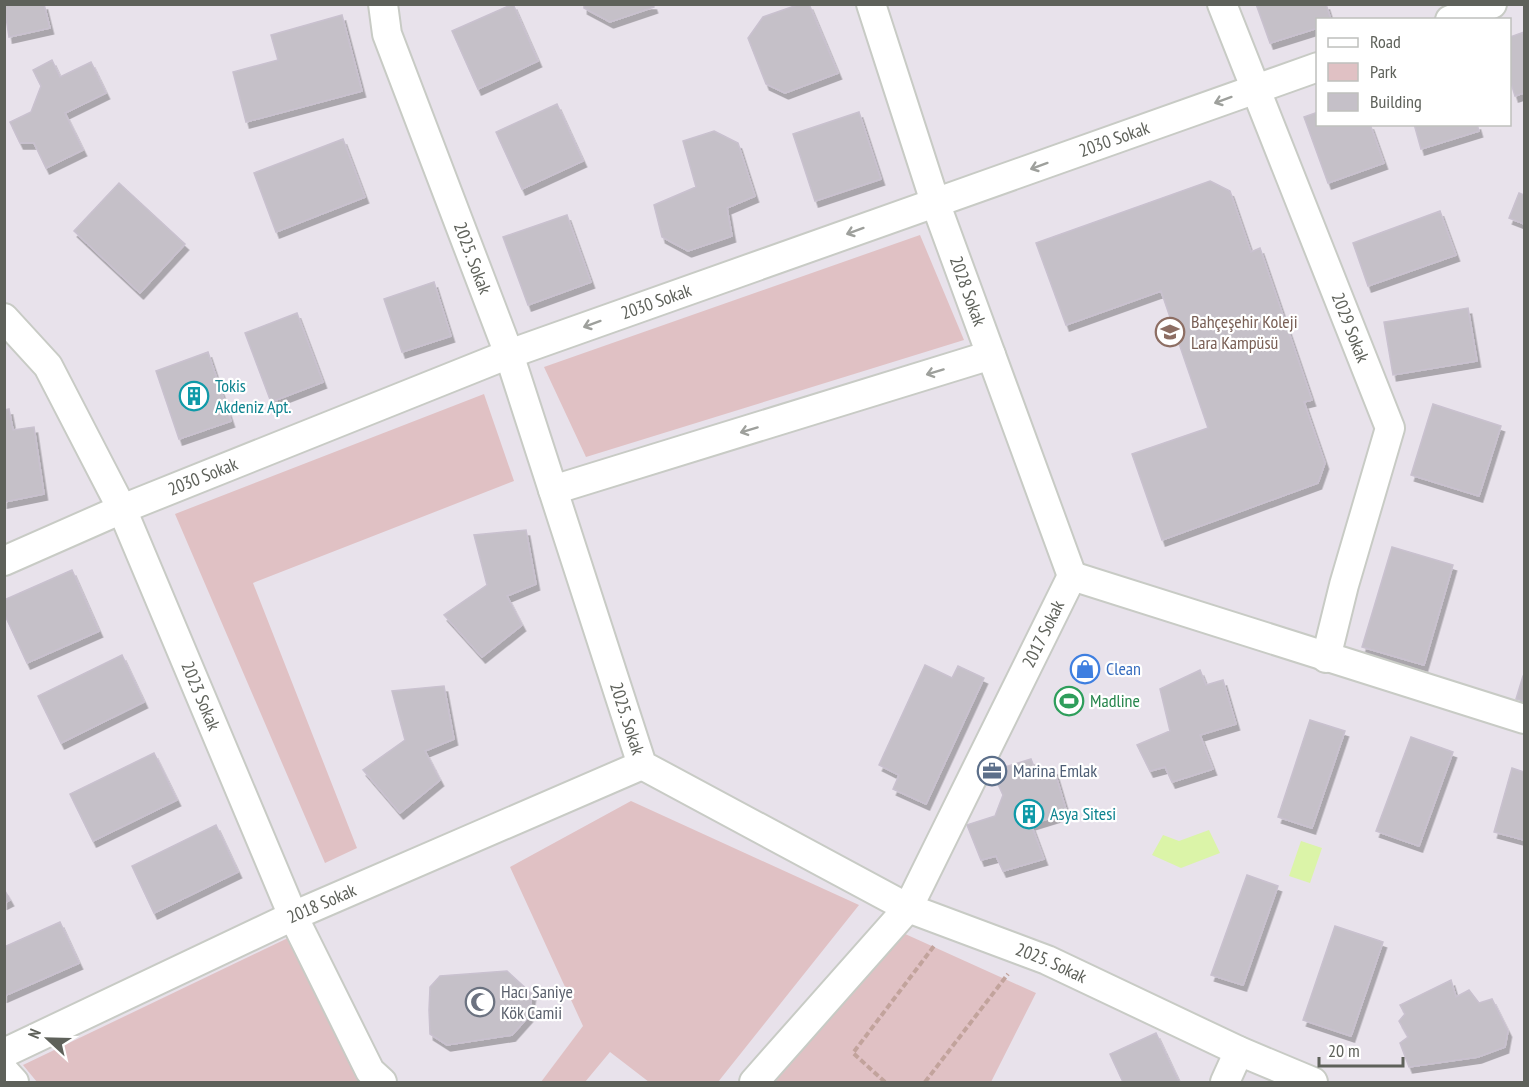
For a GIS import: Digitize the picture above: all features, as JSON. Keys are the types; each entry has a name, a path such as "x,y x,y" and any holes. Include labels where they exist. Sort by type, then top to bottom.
{"street":[{"name":"2025. Sokak","path":"382,4 387,34 509,354 642,765 908,908 1047,960 1239,1051 1313,1083"},
{"name":"2028 Sokak","path":"871,4 935,202 1072,576"},
{"name":"2029 Sokak","path":"1222,4 1390,428 1344,585 1326,658"},
{"path":"1455,18 1492,4"},
{"name":"2030 Sokak","path":"4,561 122,509 509,354 1316,67"},
{"name":"2023 Sokak","path":"4,318 48,366 122,509 293,916 370,1071 382,1083"},
{"path":"553,490 991,355"},
{"path":"1072,576 1524,719"},
{"name":"2017 Sokak","path":"754,1083 908,908 1072,576"},
{"name":"2018 Sokak","path":"4,1053 293,916 642,765"},
{"path":"1225,1083 1239,1051"},
{"path":"4,1071 14,1083"}],"path":[{"path":"885,1083 853,1053 951,924"},
{"path":"925,1083 1025,952"}],"green space":[{"path":"920,235 964,340 586,457 544,367"},
{"path":"484,394 514,481 253,583 357,848 325,863 175,514"},
{"path":"631,801 859,905 718,1082 649,1082 610,1052 585,1082 541,1082 583,1026 510,867"},
{"path":"903,933 1036,993 991,1082 775,1082"},
{"path":"288,938 361,1082 37,1082 23,1065"}],"shaded area":[{"path":"1209,830 1220,853 1181,868 1152,855 1163,835 1179,841"},
{"path":"1301,841 1322,848 1310,883 1289,876"}],"building":[{"path":"4,4 44,4 50,28 9,37"},
{"path":"513,4 538,61 478,89 452,31"},
{"path":"584,4 653,4 654,7 610,22 584,8"},
{"path":"800,4 809,4 838,73 785,93 766,84 748,38 763,17"},
{"path":"1256,4 1326,4 1330,18 1316,18 1316,29 1270,43"},
{"path":"342,15 362,91 246,122 233,72 278,60 271,35"},
{"path":"1524,32 1524,93 1515,96 1511,83 1511,37"},
{"path":"52,60 60,77 91,62 106,93 65,113 83,150 46,168 34,143 20,143 10,122 31,112 41,86 33,70"},
{"path":"557,104 583,161 522,189 496,132"},
{"path":"859,112 881,179 815,201 793,134"},
{"path":"1316,113 1316,126 1371,126 1384,163 1328,183 1304,117"},
{"path":"1415,126 1478,126 1479,131 1421,149"},
{"path":"714,131 738,143 755,196 727,208 732,236 688,251 662,237 654,205 696,187 683,141"},
{"path":"343,139 365,197 276,232 254,173"},
{"path":"1210,181 1230,191 1251,252 1260,248 1312,400 1304,402 1325,463 1318,483 1162,540 1132,454 1208,428 1161,291 1066,325 1036,243"},
{"path":"119,183 185,244 140,293 74,231"},
{"path":"1519,193 1524,195 1524,224 1509,218"},
{"path":"1440,211 1456,255 1368,286 1353,243"},
{"path":"567,215 591,282 528,305 503,237"},
{"path":"434,282 451,336 402,352 384,299"},
{"path":"1468,308 1477,361 1393,375 1384,322"},
{"path":"297,313 323,382 271,402 245,333"},
{"name":"Tokis Akdeniz Apt.","path":"208,352 231,421 179,439 156,371"},
{"path":"1433,404 1501,426 1479,496 1411,475"},
{"path":"9,409 13,430 34,427 44,494 4,502 4,410"},
{"path":"526,530 536,584 507,596 522,625 482,657 444,615 487,585 474,535"},
{"path":"1392,547 1453,565 1424,665 1362,647"},
{"path":"72,570 99,631 27,663 4,613 4,600"},
{"path":"122,655 144,702 61,743 38,696"},
{"path":"925,665 952,678 958,666 984,678 926,804 893,789 899,775 879,765"},
{"path":"1200,670 1206,685 1223,680 1236,724 1200,735 1213,769 1172,782 1165,767 1150,771 1137,745 1170,731 1160,689"},
{"path":"1524,676 1524,701 1516,699"},
{"path":"444,686 454,739 425,751 440,780 400,813 363,770 405,740 392,691"},
{"path":"1310,720 1345,731 1312,828 1278,817"},
{"path":"1411,737 1453,752 1419,846 1376,831"},
{"path":"154,753 177,800 93,841 70,794"},
{"name":"Asya Sitesi","path":"1031,759 1037,774 1054,769 1067,813 1031,824 1044,859 1003,871 996,856 981,860 967,825 995,816 1003,795 992,771"},
{"path":"1512,768 1524,772 1524,840 1494,832"},
{"path":"216,825 238,872 154,913 132,866"},
{"path":"1247,875 1278,886 1243,985 1211,975"},
{"path":"4,889 10,900 4,903"},
{"path":"60,922 79,963 4,996 4,947"},
{"path":"1335,926 1383,942 1351,1036 1303,1020"},
{"name":"Hacı Saniye Kök Camii","path":"507,971 532,994 529,1016 512,1035 447,1045 430,1034 430,987 440,976"},
{"path":"1451,980 1456,997 1469,990 1479,1003 1492,999 1508,1031 1505,1047 1478,1057 1409,1067 1400,1043 1408,1037 1399,1021 1405,1014 1400,1005"},
{"path":"1156,1033 1179,1082 1123,1082 1110,1054"}],"place":[{"name":"Bahçeşehir Koleji Lara Kampüsü","path":"1170,332"},
{"name":"Tokis Akdeniz Apt.","path":"194,396"},
{"name":"Clean","path":"1085,669"},
{"name":"Madline","path":"1069,701"},
{"name":"Marina Emlak","path":"992,771"},
{"name":"Asya Sitesi","path":"1029,814"},
{"name":"Hacı Saniye Kök Camii","path":"480,1002"}]}
